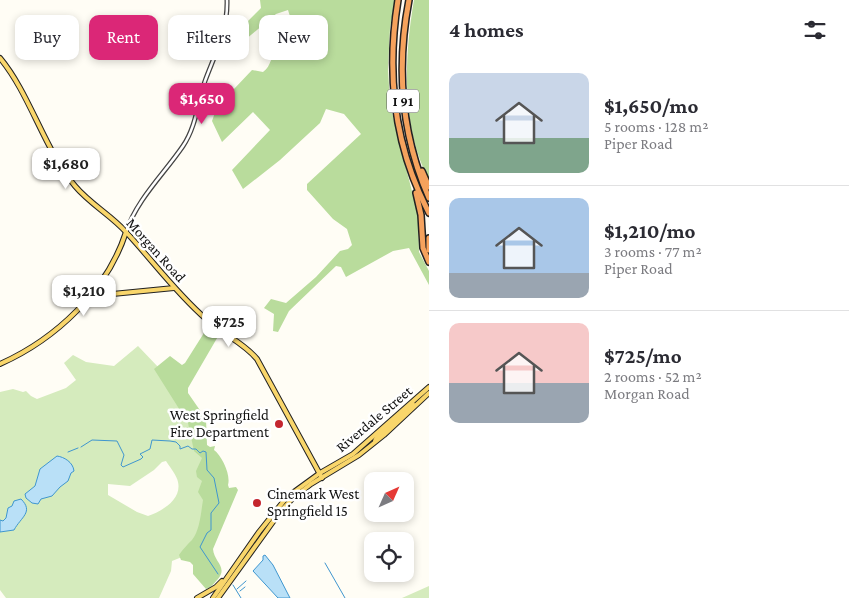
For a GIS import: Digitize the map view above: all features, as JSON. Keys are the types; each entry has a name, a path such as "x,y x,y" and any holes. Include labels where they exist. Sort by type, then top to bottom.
{"highway":[{"name":"I 91","path":"398,0 392,47 392,79 396,119 408,166 429,213"},
{"name":"I 91","path":"409,0 403,36 401,68 403,100 409,139 429,198"},
{"path":"409,139 429,187"},
{"path":"408,166 420,208 423,250 429,262"}],"main road":[{"name":"Morgan Road","path":"0,58 14,78 72,182 126,232 174,288 205,319 256,357 323,477"},
{"path":"0,364 37,343 73,315 91,296 113,262 126,232"},
{"path":"91,296 174,288"},
{"name":"Riverdale Street","path":"212,598 264,525 287,498 366,442 429,387"},
{"name":"Riverdale Street","path":"218,598 286,504 299,493 347,464 375,443 429,393"},
{"path":"366,442 375,443 377,437 415,403 419,397"},
{"path":"254,548 251,546 264,525"},
{"path":"197,598 216,587 230,574"}],"street":[{"path":"126,232 138,206 183,146 191,130 206,80 224,32 227,17 227,0"}],"green space":[{"path":"260,0 395,0 390,28 388,69 390,103 418,214 419,252 429,271 429,285 409,248 393,251 346,277 341,267 336,266 289,311 278,332 273,331 274,314 264,308 271,299 286,303 316,277 340,251 348,249 352,245 347,229 333,219 307,190 307,184 361,134 344,114 326,109 320,123 280,160 243,189 232,170 270,130 253,112 222,142 212,121 217,107 252,70 263,72 271,60 328,60 328,15 290,15 288,10 275,15 259,15 259,28 249,37 249,20 261,8"},
{"path":"414,0 429,0 429,180 413,138 407,92 408,45"},
{"path":"209,325 220,333 188,388 188,393 206,419 207,445 210,447 215,446 214,450 223,461 227,471 229,488 236,487 238,490 213,549 222,571 221,575 213,585 206,589 193,574 193,565 190,562 181,560 179,555 195,536 200,521 203,500 198,492 202,481 197,477 196,471 202,458 194,451 188,423 154,369 170,356 182,365 185,363"},
{"path":"138,346 159,368 203,437 204,524 182,557 172,561 171,571 159,598 6,598 0,590 0,392 13,389 26,391 37,399 66,388 76,380 64,363 73,355 86,362 114,366","holes":["166,461 176,477 178,488 174,499 165,508 148,516 137,512 108,495 108,484 130,486"]},
{"path":"429,586 429,598 402,598"}],"water":[{"path":"57,456 68,461 74,471 71,473 68,481 52,496 41,499 38,504 32,503 26,498 25,494 35,486 40,469"},
{"path":"21,499 25,504 25,514 14,530 0,532 0,520 3,521 6,518 8,508 12,506 14,501"},
{"path":"265,555 273,565 290,598 278,598 253,571"}],"waterway":[{"path":"81,447 92,440 117,441 124,455 121,465 123,467 141,459 143,457 140,454 150,449 152,440 176,442 180,449 188,446 200,453 206,452 207,470 214,478 219,503 211,513 211,530 207,533 200,547 218,574"},
{"path":"68,452 78,448"},
{"path":"325,563 345,598"},
{"path":"237,589 246,581"},
{"path":"233,585 241,598"},
{"path":"240,591 245,587"}],"place":[{"name":"West Springfield Fire Department","path":"279,424"},
{"name":"Cinemark West Springfield 15","path":"257,503"}]}
